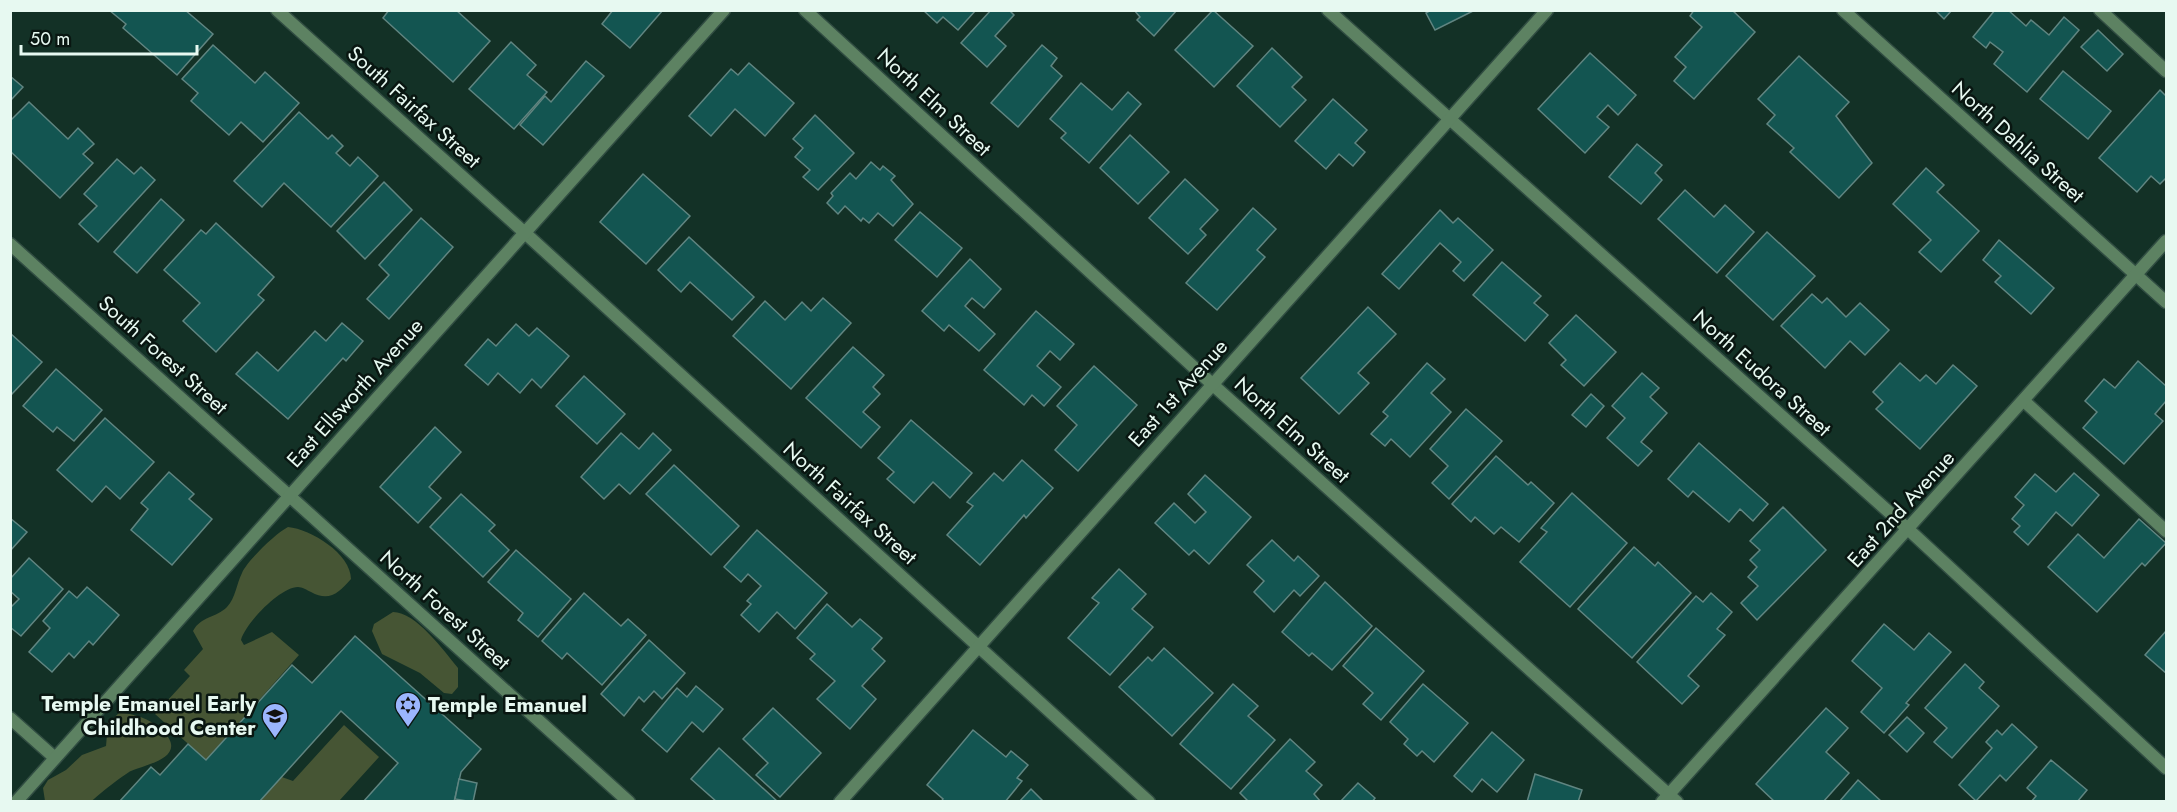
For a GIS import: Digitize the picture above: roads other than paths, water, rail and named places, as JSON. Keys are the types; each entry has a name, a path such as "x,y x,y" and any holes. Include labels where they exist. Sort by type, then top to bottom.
{"street":[{"name":"South Fairfax Street","path":"277,10 525,233"},
{"name":"East Ellsworth Avenue","path":"16,801 724,10"},
{"name":"North Elm Street","path":"805,10 1669,799"},
{"name":"North Eudora Street","path":"1328,10 1909,530 2166,768"},
{"name":"East 1st Avenue","path":"840,801 1547,10"},
{"name":"North Dahlia Street","path":"1843,10 2166,302"},
{"path":"2100,10 2166,71"},
{"name":"North Fairfax Street","path":"525,233 1149,801"},
{"name":"East 2nd Avenue","path":"1669,799 2166,241"},
{"name":"South Forest Street","path":"10,244 289,495"},
{"path":"2024,401 2166,531"},
{"name":"North Forest Street","path":"289,495 629,801"},
{"path":"10,718 55,758"}],"place":[{"name":"Temple Emanuel","path":"408,728"},
{"name":"Temple Emanuel Early Childhood Center","path":"275,739"}]}
